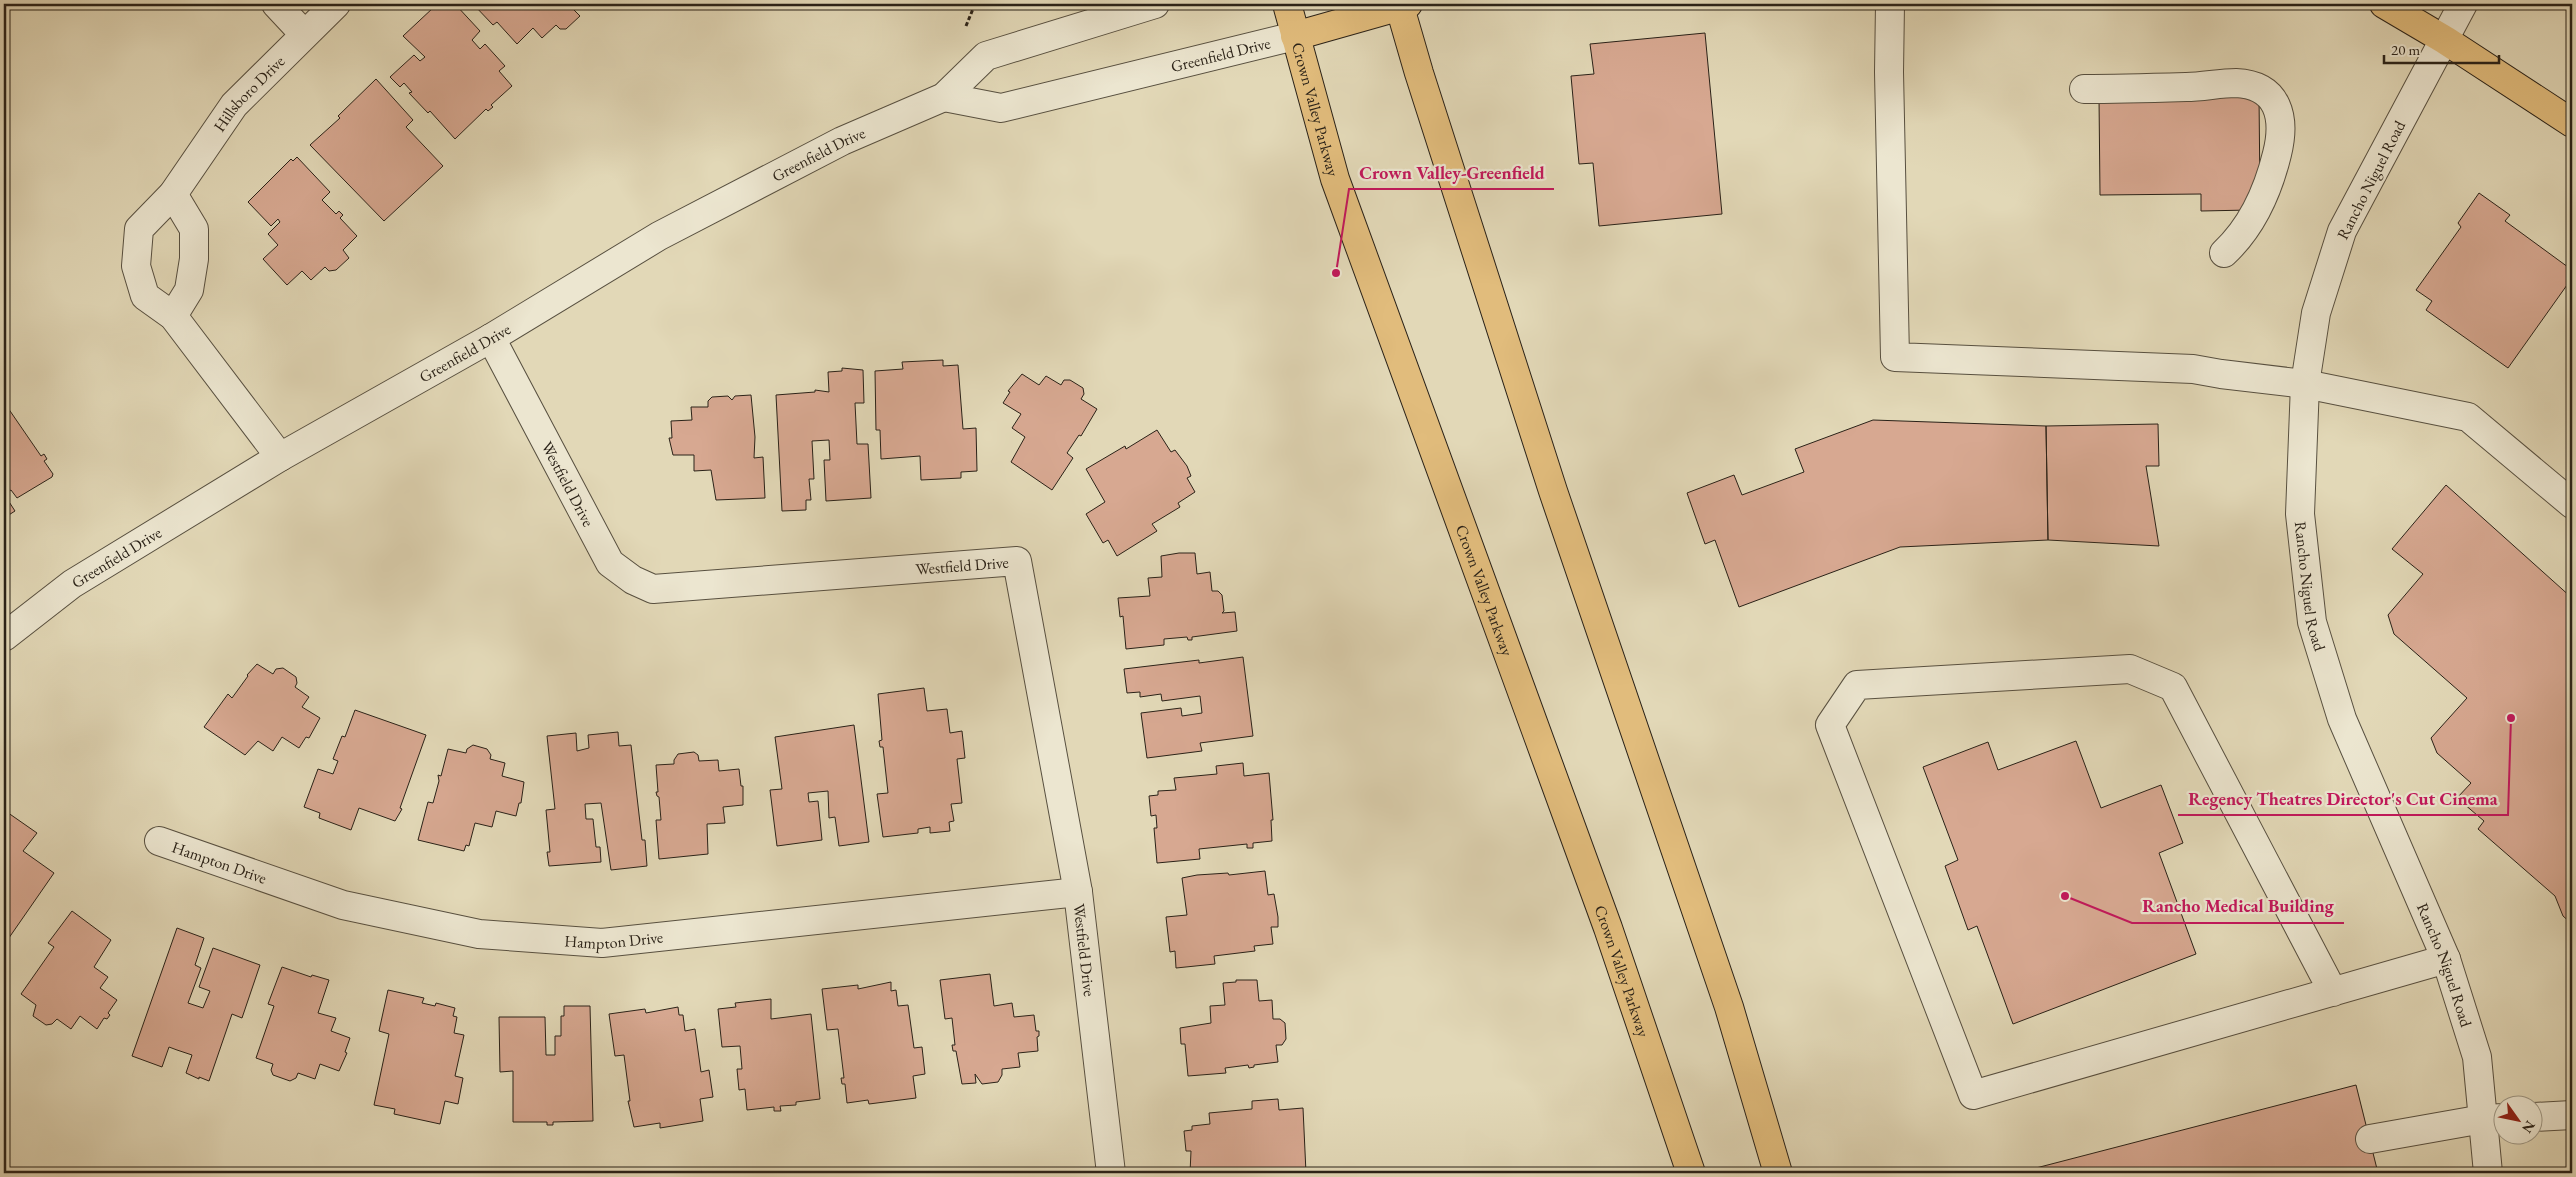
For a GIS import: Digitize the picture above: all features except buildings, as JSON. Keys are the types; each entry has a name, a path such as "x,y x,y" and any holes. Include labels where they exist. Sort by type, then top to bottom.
{"main road":[{"name":"Crown Valley Parkway","path":"1287,4 1335,179 1608,928 1691,1173"},
{"name":"Greenfield Drive","path":"1295,36 1402,4"},
{"path":"1402,4 1419,73 1553,491 1729,1007 1778,1173"},
{"path":"2384,4 2445,40 2572,123"}],"street":[{"path":"276,4 304,34"},
{"name":"Hillsboro Drive","path":"280,457 173,316 145,296 136,266 139,229 173,194 234,105 336,4"},
{"name":"Greenfield Drive","path":"4,637 72,584 280,457 491,338 668,232 842,141 944,97 986,56 1155,4"},
{"path":"1890,4 1888,72 1896,357 2193,369 2304,384 2468,417 2572,504"},
{"name":"Rancho Niguel Road","path":"2463,4 2342,231 2316,313 2304,384 2300,514 2312,622 2342,719 2446,959 2478,1057 2493,1119 2488,1173"},
{"name":"Greenfield Drive","path":"944,97 1001,108 1295,36"},
{"path":"2084,89 2195,87 2235,83 2252,86 2265,92 2276,104 2281,118 2280,144 2272,178 2257,211 2238,240 2224,253"},
{"path":"173,194 194,229 194,260 189,290 173,316"},
{"name":"Westfield Drive","path":"491,338 610,563 633,580 653,589 1017,561 1078,892 1111,1173"},
{"path":"2333,992 2173,687 2130,669 1857,685 1830,726 1973,1095 2333,992 2446,959"},
{"name":"Hampton Drive","path":"159,841 342,905 479,934 602,943 1078,892"},
{"path":"2544,1116 2572,1114"},
{"path":"2370,1139 2493,1119"}],"path":[{"path":"966,26 975,4"}],"place":[{"name":"Crown Valley-Greenfield","path":"1336,273"},
{"name":"Regency Theatres Director's Cut Cinema","path":"2511,718"},
{"name":"Rancho Medical Building","path":"2065,896"}]}
